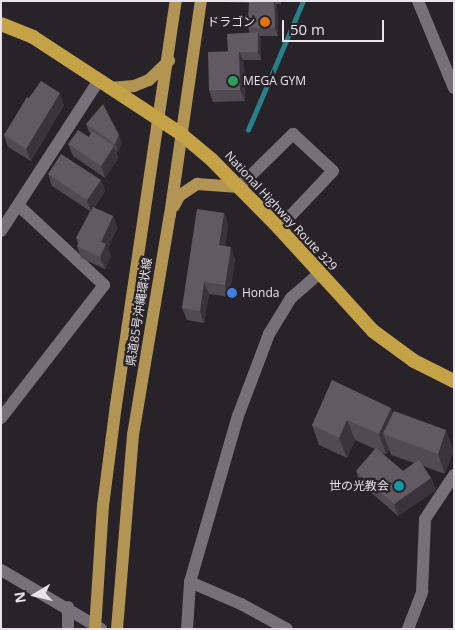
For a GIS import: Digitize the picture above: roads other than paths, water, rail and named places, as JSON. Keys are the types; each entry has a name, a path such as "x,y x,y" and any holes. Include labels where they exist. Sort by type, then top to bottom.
{"highway":[{"name":"National Highway Route 329","path":"1,24 33,37 182,134 280,228 319,274 373,331 414,361 454,381"}],"main road":[{"name":"県道85号沖縄環状線","path":"97,627 103,506 115,414 161,119 176,1"},
{"name":"県道85号沖縄環状線","path":"118,629 133,435 170,215 201,1"},
{"path":"104,84 143,82 169,60"},
{"path":"170,215 179,196 197,184 239,187"}],"street":[{"path":"418,1 454,88"},
{"path":"1,231 104,84"},
{"path":"239,187 293,134 333,171 280,228"},
{"path":"1,418 104,285 18,205"},
{"path":"187,629 190,582 238,416 270,334 291,298 319,274"},
{"path":"408,629 422,592 425,519 454,475"},
{"path":"1,570 68,607 97,627"},
{"path":"190,582 241,604 287,629"},
{"path":"68,607 68,629"}],"waterway":[{"path":"248,130 303,1"}],"place":[{"name":"ドラゴン","path":"265,22"},
{"name":"MEGA GYM","path":"233,81"},
{"name":"Honda","path":"232,293"},
{"name":"世の光教会","path":"399,486"}]}
